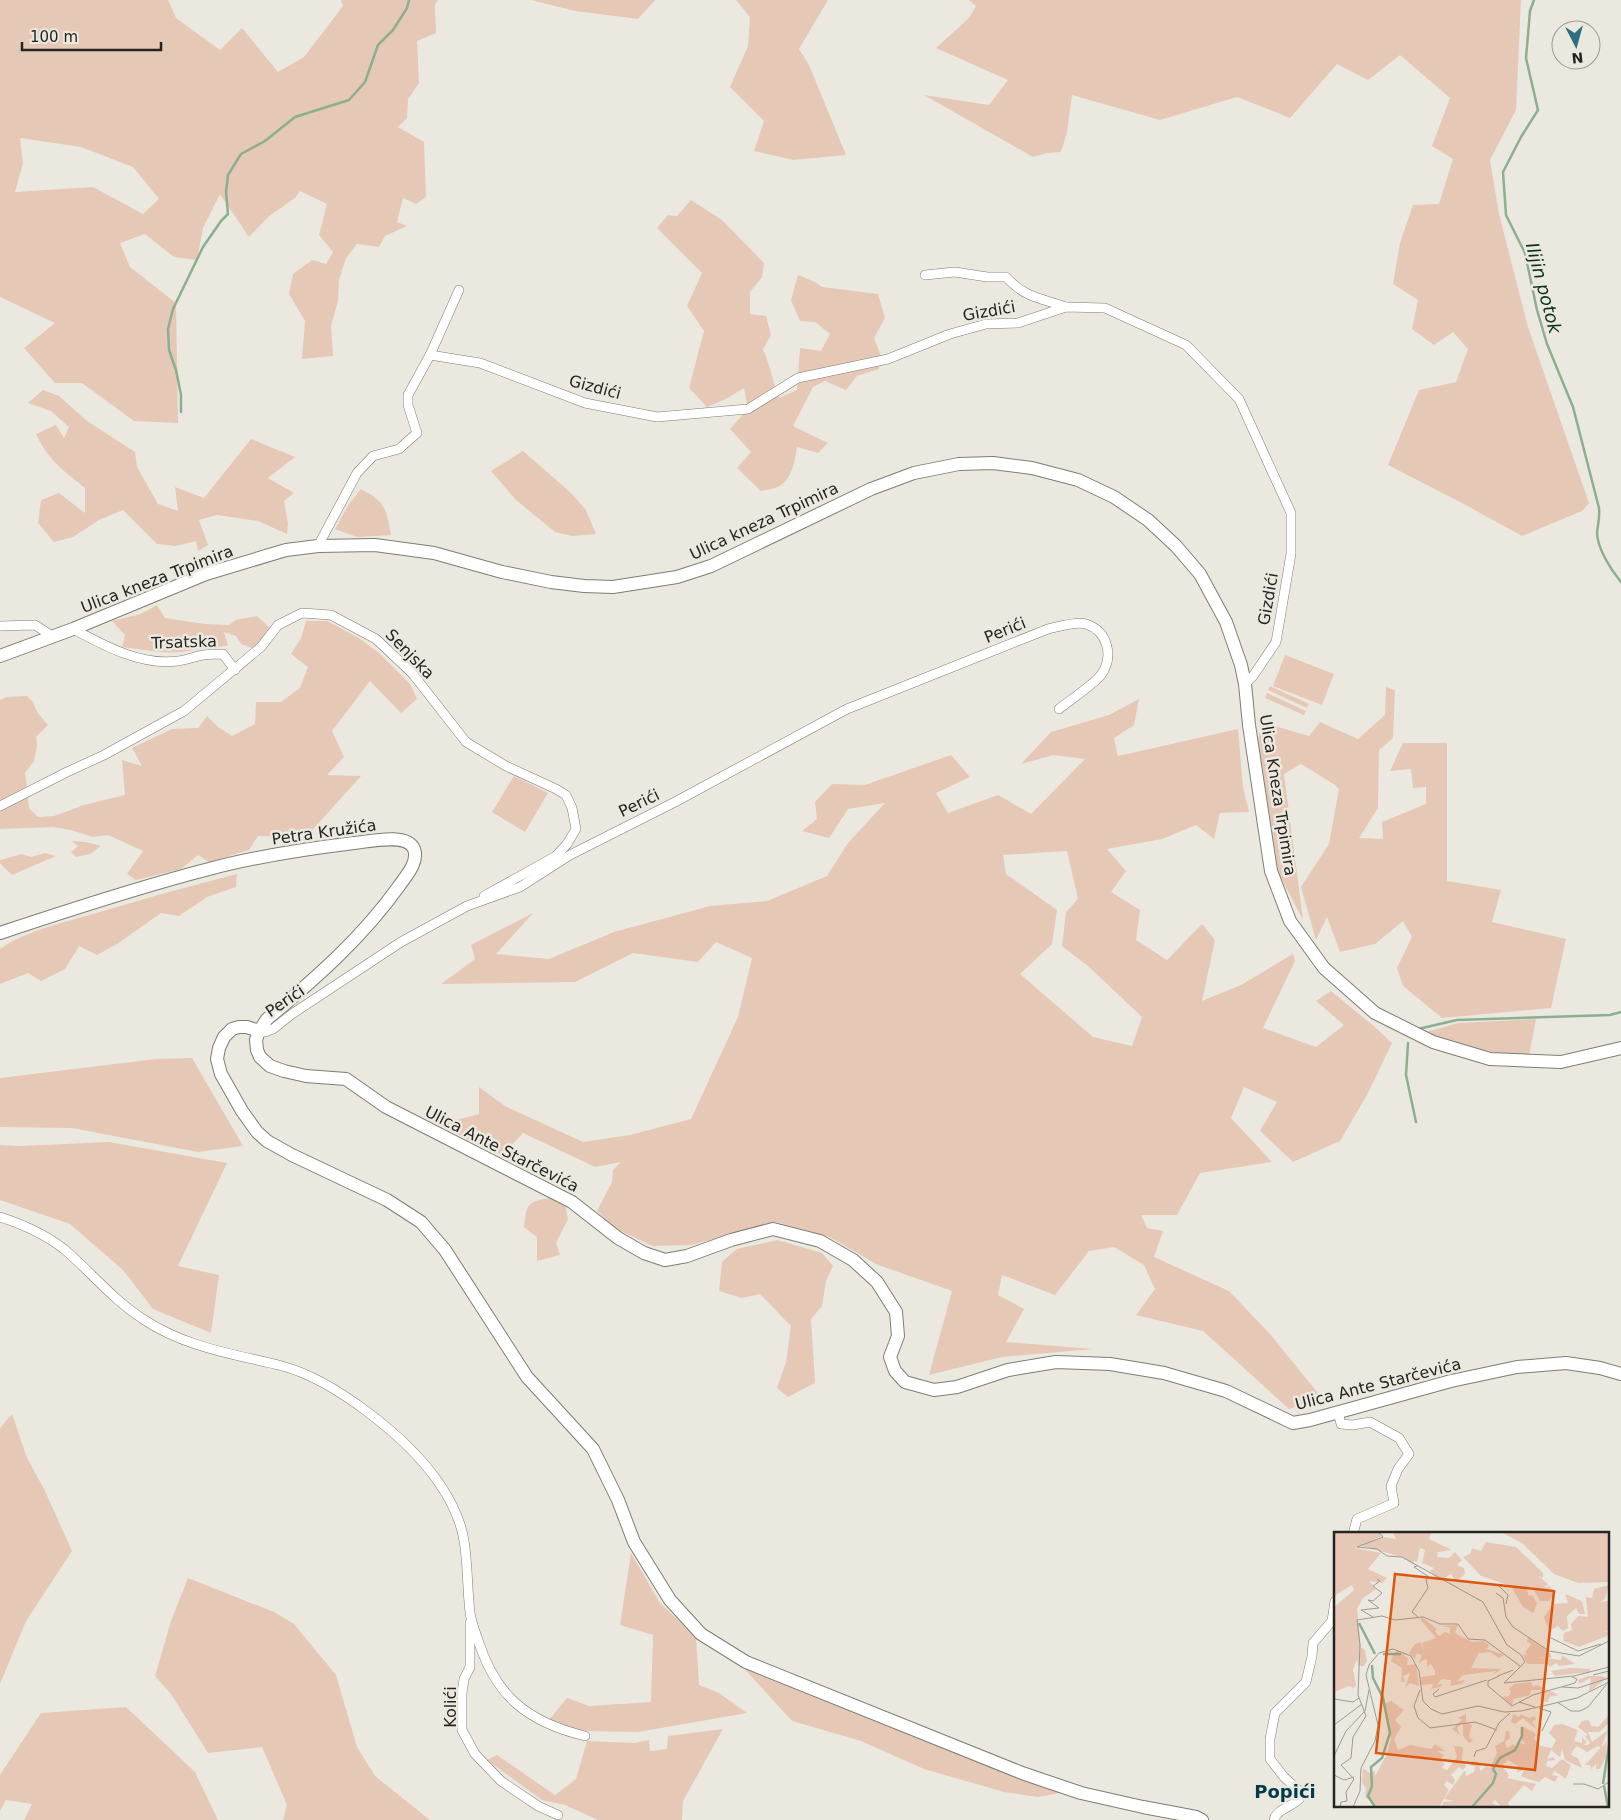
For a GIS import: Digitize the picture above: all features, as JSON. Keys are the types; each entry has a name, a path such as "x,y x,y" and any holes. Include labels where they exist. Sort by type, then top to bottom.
{"street":[{"path":"925,275 955,272 987,277 1006,277 1014,286 1030,296 1066,307"},
{"path":"318,546 357,474 373,456 399,449 417,433 408,405 408,395 430,355 458,290"},
{"name":"Gizdići","path":"430,355 480,363 584,403 656,417 748,409 798,378 888,359 950,334 986,324 1018,322 1066,307 1105,308 1186,345 1239,399 1291,514 1291,554 1276,642 1253,676 1245,684"},
{"name":"Ulica kneza Trpimira","path":"0,656 206,574 286,550 318,546 375,545 434,552 502,572 551,582 584,586 613,586 677,577 711,566 871,489 914,473 959,464 993,463 1032,468 1078,480 1114,497 1148,520 1176,546 1200,574 1226,622"},
{"name":"Senjska","path":"0,806 104,755 184,712 261,647 278,625 302,612 331,615 376,639 412,673 466,742 506,766 566,795 572,808 576,829 568,844 556,856 467,906"},
{"name":"Ulica Kneza Trpimira","path":"1226,622 1241,665 1245,684 1251,744 1271,871 1290,920 1324,968 1375,1013 1434,1042 1490,1059 1561,1062 1621,1048"},
{"name":"Perići","path":"259,1031 265,1032 273,1029 292,1014 401,942 467,906 520,887 550,869 570,854 675,802 847,709 1048,629 1064,625 1086,624 1101,634 1109,648 1108,660 1101,675 1059,709"},
{"path":"0,626 35,625 52,636"},
{"name":"Trsatska","path":"73,628 97,642 129,656 163,661 178,661 205,654 223,654 235,670"},
{"name":"Petra Kružića","path":"0,933 209,869 275,854 393,839 407,841 414,848 416,858 412,867 382,909 364,931 337,958 266,1019 259,1031"},
{"path":"259,1031 247,1027 232,1029 224,1037 217,1059 221,1074 242,1111 257,1132 268,1141 288,1152 388,1200 421,1222 445,1250 527,1377 593,1449 618,1500 634,1542 670,1600 701,1634 746,1662 1022,1773 1081,1793 1196,1817 1202,1820"},
{"name":"Ulica Ante Starčevića","path":"259,1031 256,1040 257,1050 260,1057 270,1066 306,1076 346,1079 386,1107 572,1202 618,1238 644,1253 664,1260 773,1229 820,1242 845,1255 877,1282 896,1312 898,1336 890,1357 895,1371 905,1382 934,1390 957,1387 1008,1370 1056,1362 1110,1364 1164,1372 1226,1391 1293,1423 1450,1381 1517,1367 1566,1363 1600,1368 1621,1374"},
{"path":"0,1217 21,1224 63,1249 110,1295 143,1320 180,1339 228,1354 284,1367 334,1388 376,1419 413,1452 439,1483 454,1510 464,1540 470,1615 484,1660 506,1695 534,1718 561,1730 585,1736"},
{"path":"1338,1412 1341,1424 1353,1425 1370,1422 1399,1438 1409,1454 1398,1469 1391,1486 1394,1503 1357,1519 1354,1532"},
{"path":"1274,1820 1276,1815 1283,1809 1296,1803 1300,1798 1297,1789 1284,1777 1270,1759 1270,1739 1275,1713 1306,1682 1313,1643 1332,1621 1334,1608"},
{"name":"Kolići","path":"470,1615 470,1667 464,1679 462,1693 462,1730 475,1754 501,1781 538,1806 558,1815"}],"shaded area":[{"path":"0,0 168,0 176,18 220,50 242,28 278,72 304,57 343,6 341,0 438,0 435,5 436,33 417,41 419,83 408,99 407,118 398,127 424,142 426,197 416,204 403,198 397,222 407,226 385,236 379,247 357,244 346,258 339,280 338,301 331,326 333,356 302,359 305,321 289,294 293,274 312,260 326,264 333,252 319,235 327,204 300,191 295,198 269,216 249,237 220,194 203,228 197,260 174,257 145,234 120,243 130,267 176,303 178,423 134,421 82,383 55,383 24,348 55,323 0,297","holes":["20,138 81,147 133,167 159,199 143,214 93,187 15,192 23,163"]},
{"path":"531,0 655,0 638,19 575,11"},
{"path":"736,0 828,0 799,49 809,65 846,155 793,160 754,151 764,121 730,87 748,46 750,17"},
{"path":"969,0 1521,0 1516,110 1490,160 1499,214 1528,327 1589,503 1582,511 1522,536 1388,465 1419,390 1456,382 1468,349 1453,332 1434,345 1412,329 1418,300 1393,284 1400,243 1413,205 1439,204 1453,159 1432,146 1450,98 1400,55 1368,80 1337,64 1290,118 1237,97 1160,120 1072,95 1067,132 1061,152 1033,157 924,95 989,105 1008,80 936,48 969,18 976,6"},
{"path":"691,200 722,220 764,263 762,277 750,292 750,314 766,316 771,335 763,349 779,398 797,390 800,348 821,351 830,334 815,322 800,321 791,300 798,275 822,287 878,294 885,318 874,338 881,356 879,369 857,376 846,390 825,381 813,387 793,426 828,443 818,453 797,447 790,475 778,487 761,491 737,468 751,452 730,429 748,409 744,388 726,399 707,407 689,388 704,331 687,306 702,273 657,228 668,215 677,216"},
{"path":"43,390 59,396 87,421 135,452 137,467 158,504 178,511 175,487 204,498 251,439 295,457 268,478 294,493 284,501 288,524 287,534 258,521 217,515 199,520 208,545 198,551 196,541 176,546 157,544 123,510 99,520 73,537 54,542 38,523 41,500 59,493 85,513 85,488 51,458 36,434 56,425 64,438 69,427 51,411 28,403"},
{"path":"523,451 571,493 586,510 596,534 572,536 555,532 516,500 491,471"},
{"path":"361,489 376,498 384,507 391,535 357,537 335,529 349,504"},
{"path":"157,605 165,618 205,624 229,625 236,620 257,616 270,628 255,649 241,644 236,636 224,632 228,646 181,652 159,652 122,647 125,635 112,621 141,614"},
{"path":"306,621 327,621 357,637 378,652 410,684 417,699 401,713 370,681 332,731 344,757 327,775 361,776 306,837 258,836 249,850 209,862 198,855 181,869 136,880 127,874 143,851 108,835 93,837 53,827 0,829 0,700 7,697 27,696 48,725 36,737 37,746 34,761 25,773 29,808 38,817 54,816 84,805 125,795 122,760 142,766 132,748 172,729 198,728 207,716 218,727 232,736 255,724 256,702 281,702 300,688 308,667 291,654 301,638"},
{"path":"1285,655 1334,674 1322,705 1273,686"},
{"path":"1270,686 1309,704 1307,708 1268,690"},
{"path":"1386,687 1395,690 1393,738 1379,750 1378,808 1359,838 1383,839 1382,822 1426,804 1426,787 1413,788 1411,769 1390,771 1403,743 1447,743 1447,881 1501,890 1492,922 1566,939 1551,1008 1442,1018 1403,986 1397,968 1412,937 1403,921 1375,944 1340,952 1327,917 1316,940 1301,887 1329,844 1339,789 1301,764 1284,774 1303,920 1278,872 1258,740 1262,722 1309,736 1320,722 1358,739 1385,715"},
{"path":"1267,693 1306,711 1304,715 1265,698"},
{"path":"1139,699 1134,725 1114,738 1118,756 1238,729 1243,787 1249,812 1220,813 1214,839 1196,825 1162,839 1107,849 1126,871 1111,892 1140,910 1136,940 1167,960 1202,924 1215,940 1202,1001 1241,985 1293,954 1295,961 1263,1028 1316,1047 1344,1025 1316,1001 1331,991 1392,1043 1367,1095 1340,1141 1293,1162 1260,1131 1277,1102 1244,1087 1231,1118 1272,1162 1200,1173 1177,1215 1141,1215 1147,1228 1163,1231 1154,1257 1229,1291 1270,1334 1322,1398 1289,1409 1203,1331 1136,1315 1155,1289 1144,1265 1114,1247 1089,1251 1055,1295 1002,1275 998,1295 1024,1309 1006,1342 1093,1349 1002,1357 929,1375 952,1291 876,1264 830,1237 776,1222 691,1245 653,1246 616,1229 597,1211 612,1182 613,1170 621,1162 595,1167 523,1133 502,1155 438,1125 479,1114 479,1087 505,1106 583,1142 630,1135 691,1119 738,1017 752,958 716,942 698,962 633,953 575,982 441,984 475,959 471,945 533,913 496,954 549,959 614,932 710,906 767,901 827,876 848,843 885,803 848,809 829,838 802,831 817,819 815,802 832,784 865,785 951,755 970,777 936,793 948,813 998,795 1031,814 1085,759 1053,755 1021,764 1051,732 1109,715","holes":["1067,851 1078,899 1066,912 1062,946 1088,966 1142,1017 1132,1046 1093,1037 1020,974 1052,944 1057,910 1006,874 1003,855"]},
{"path":"514,776 548,793 525,832 492,812"},
{"path":"72,841 101,846 90,854 76,857 71,852 78,846"},
{"path":"45,853 56,856 12,875 0,863 0,860 22,854 31,857"},
{"path":"237,874 236,887 207,897 179,916 161,913 117,944 97,955 79,946 65,969 41,981 28,973 0,984 0,949 19,938 64,922"},
{"path":"1536,1019 1529,1056 1495,1053 1423,1033 1458,1023"},
{"path":"192,1058 243,1146 198,1152 72,1128 0,1127 0,1078 156,1059"},
{"path":"109,1142 227,1163 178,1266 219,1275 211,1333 153,1309 123,1270 70,1224 0,1200 0,1145 21,1146"},
{"path":"552,1198 565,1205 568,1219 556,1243 560,1255 537,1261 537,1237 524,1227 526,1213 533,1202"},
{"path":"777,1240 822,1253 833,1266 826,1281 822,1306 811,1319 815,1383 788,1397 777,1388 786,1362 791,1326 760,1294 742,1298 719,1291 722,1262 737,1249"},
{"path":"12,1414 27,1458 44,1489 72,1551 26,1621 0,1684 0,1428"},
{"path":"631,1553 660,1603 696,1637 699,1685 719,1693 747,1713 638,1732 584,1731 549,1720 567,1698 589,1706 651,1702 653,1635 620,1625"},
{"path":"188,1578 274,1612 294,1624 336,1675 357,1747 375,1776 430,1820 283,1820 287,1805 262,1747 208,1753 171,1694 155,1676 171,1621"},
{"path":"739,1663 1052,1787 1060,1793 1038,1797 1004,1792 924,1769 861,1741 792,1721"},
{"path":"126,1707 195,1772 218,1820 24,1820 32,1804 6,1800 0,1811 0,1775 41,1713"},
{"path":"723,1729 683,1801 682,1820 598,1820 565,1805 542,1800 487,1760 497,1755 555,1795 576,1779 587,1741 635,1743 649,1740 650,1751 667,1749 668,1736"}],"waterway":[{"path":"181,412 181,395 176,370 169,350 168,329 173,309 203,247 228,214 226,192 228,175 241,154 265,141 295,117 349,100 365,82 378,45 393,30 407,8 409,0"},
{"name":"Ilijin potok","path":"1534,0 1530,11 1526,58 1538,110 1521,137 1503,172 1506,215 1525,253 1537,310 1547,344 1573,407 1599,508 1597,532 1599,545 1609,565 1621,582"},
{"path":"1418,1029 1457,1020 1610,1015 1621,1012"},
{"path":"1408,1043 1406,1075 1416,1122"}],"district":[{"name":"Popići","path":"1285,1791"}]}
